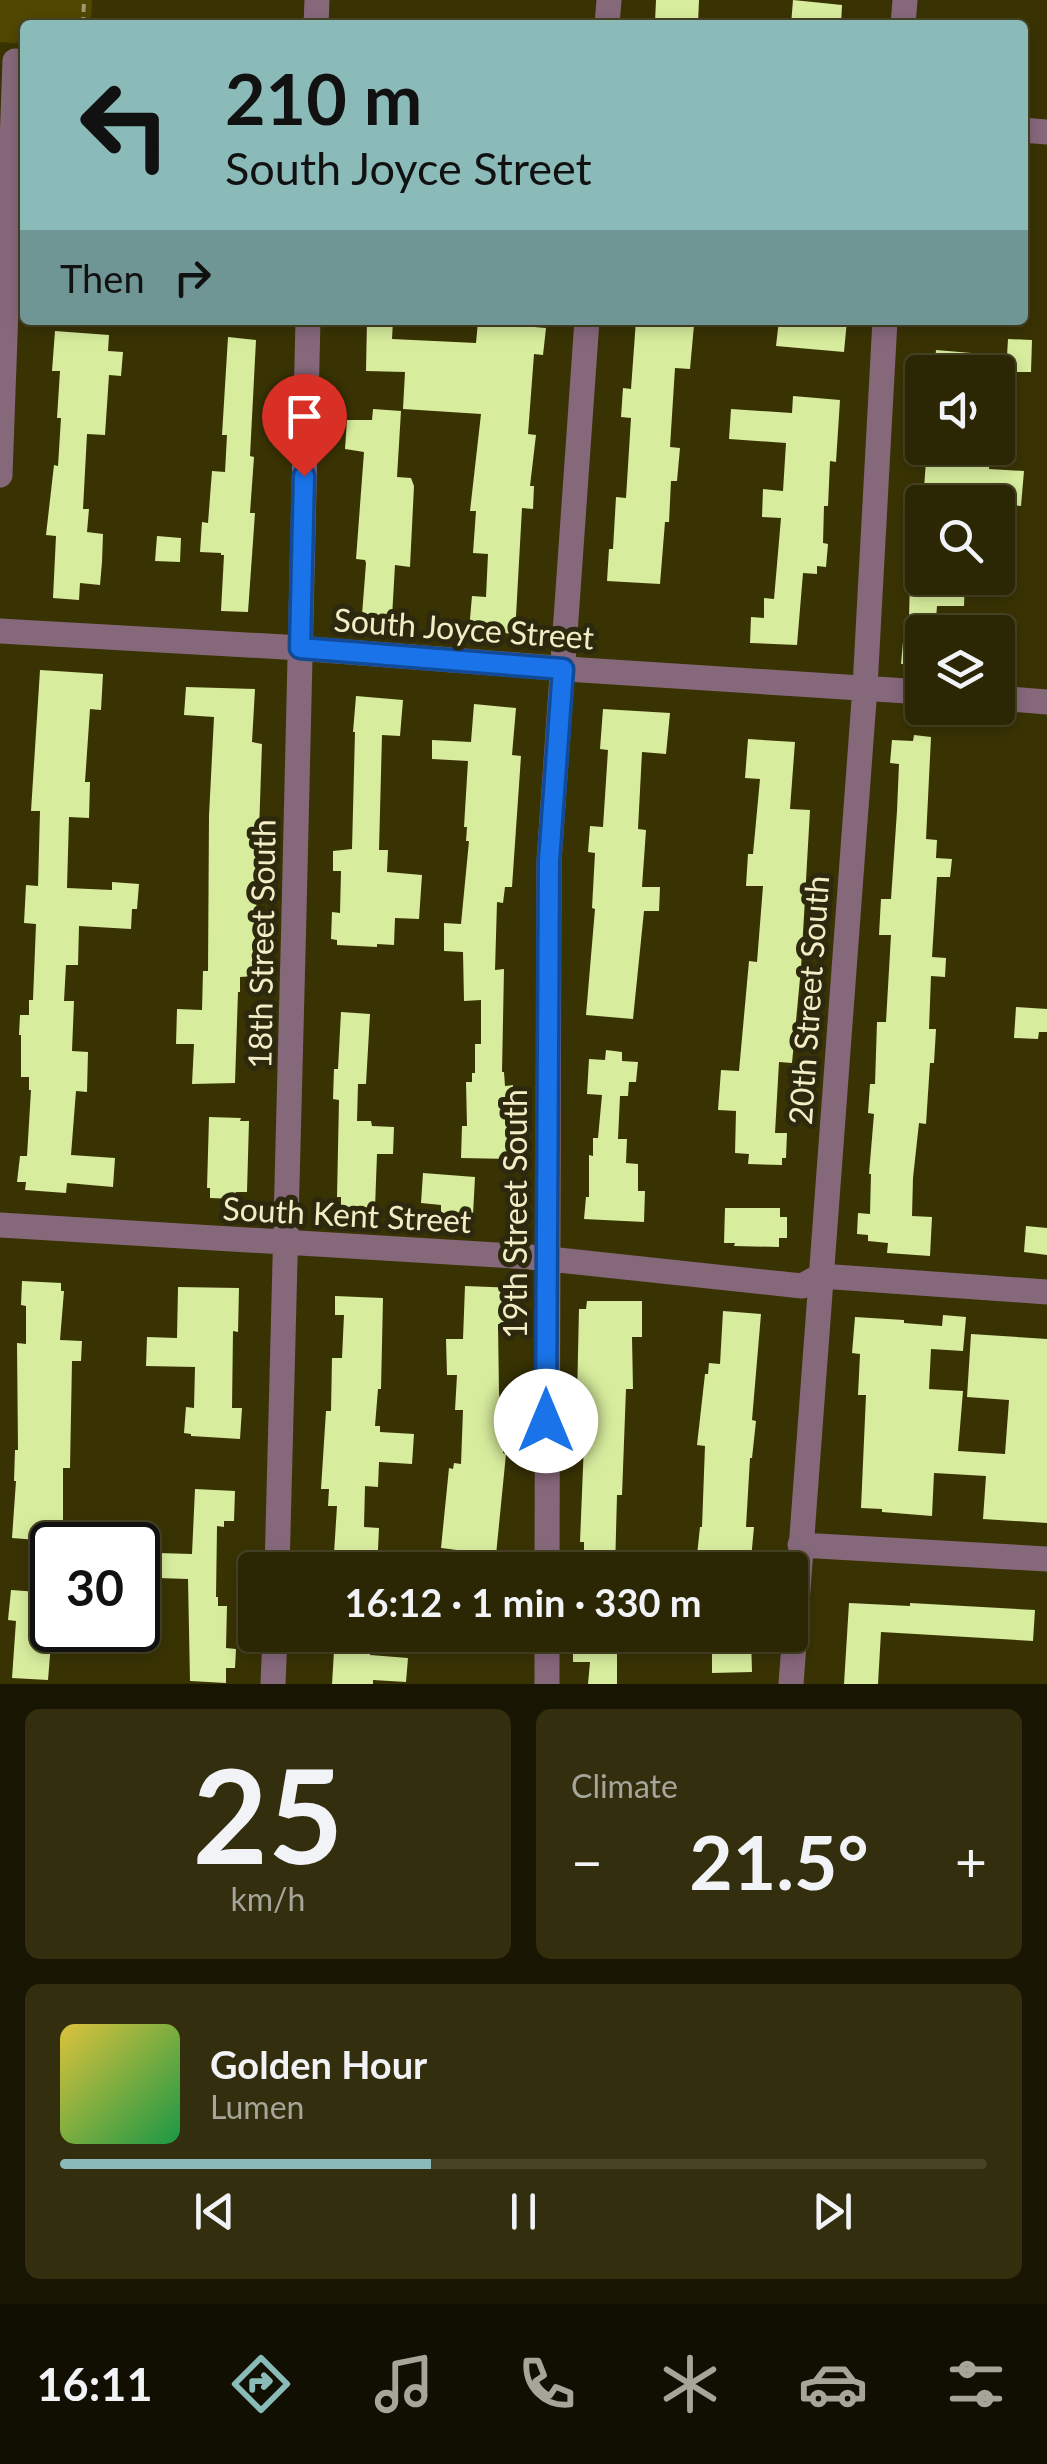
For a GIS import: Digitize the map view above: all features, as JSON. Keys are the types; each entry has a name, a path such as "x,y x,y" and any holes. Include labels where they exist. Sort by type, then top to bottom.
{"street":[{"path":"0,475 13,61"},
{"name":"18th Street South","path":"278,1552 308,325"},
{"name":"19th Street South","path":"546,1552 549,861 586,325"},
{"name":"20th Street South","path":"790,1684 865,687 885,325"},
{"name":"South Joyce Street","path":"0,632 300,648 905,691"},
{"path":"1015,699 1047,702"},
{"name":"South Kent Street","path":"0,1225 548,1259 802,1286 820,1276 1047,1292"},
{"path":"800,1545 1047,1559"},
{"path":"273,1684 274,1652"},
{"path":"547,1652 547,1684"}],"shaded area":[{"path":"0,0 92,0 91,20 20,20 20,44 0,42"}],"building":[{"path":"656,0 699,0 698,20 655,20"},
{"path":"793,0 842,5 841,20 791,20"},
{"path":"367,325 393,325 392,339 476,343 478,325 546,328 543,355 534,354 528,434 536,435 530,486 534,486 533,509 522,508 515,634 469,630 472,596 486,597 488,554 473,553 476,511 470,511 481,414 403,409 405,372 366,371"},
{"path":"636,325 694,325 690,369 675,368 670,447 680,448 677,481 671,481 660,584 607,581 616,497 626,498 631,418 621,417 623,388 631,389"},
{"path":"778,325 847,325 844,352 776,346"},
{"path":"55,331 109,335 108,351 123,352 121,376 109,375 105,435 87,434 83,509 89,509 87,532 103,534 102,562 100,585 80,583 79,600 53,598 56,536 46,535 54,465 58,466 61,418 57,418 60,371 52,371"},
{"path":"228,337 256,340 250,456 254,457 250,513 255,513 248,612 221,611 224,555 200,552 202,522 208,523 212,471 225,472 227,435 222,435"},
{"path":"1008,339 1032,340 1031,372 1015,372 1015,355 1007,355"},
{"path":"936,350 995,355 936,355"},
{"path":"793,396 840,400 836,462 830,461 828,506 824,506 826,567 817,566 817,574 803,573 797,645 750,643 751,617 764,618 764,598 774,599 781,518 762,517 763,489 783,491 786,443 729,439 731,409 792,413"},
{"path":"373,409 401,411 397,477 411,478 414,486 410,567 395,565 392,617 362,615 366,563 356,559 364,452 345,449 347,420 372,420"},
{"path":"926,465 989,465 989,469 1024,471 1021,506 1015,505 1015,485 924,485"},
{"path":"157,536 181,538 180,562 155,561"},
{"path":"910,595 964,595 964,606 937,606 936,615 909,615"},
{"path":"905,619 905,664 901,664"},
{"path":"40,670 103,674 101,710 90,709 85,782 90,782 89,818 69,817 67,888 112,890 112,882 139,884 131,929 79,926 78,965 66,965 64,1001 74,1001 72,1051 88,1052 87,1092 76,1091 71,1155 115,1158 113,1187 67,1183 66,1193 25,1190 26,1182 17,1182 20,1156 27,1156 31,1090 29,1077 21,1077 19,1035 20,1015 29,1015 29,1000 33,1000 36,924 24,923 26,885 38,886 40,811 31,811"},
{"path":"186,687 255,689 252,742 262,744 254,976 240,977 235,1083 192,1084 194,1044 176,1044 177,1009 202,1010 203,971 208,971 214,717 184,715"},
{"path":"356,696 403,700 400,736 382,735 379,850 388,850 387,872 422,875 419,919 395,918 394,945 337,945 337,940 331,939 332,912 340,913 341,871 333,871 333,851 352,849"},
{"path":"474,704 516,708 512,755 521,756 512,887 505,887 503,903 497,902 495,970 504,969 502,1072 505,1086 513,1085 511,1159 461,1158 462,1126 467,1126 466,1082 472,1082 475,1073 475,1044 481,1044 481,1000 464,1001 463,952 444,951 444,923 461,924 469,841 464,827 468,761 432,759 432,740 471,742"},
{"path":"603,709 670,713 666,754 642,752 638,829 646,830 642,887 660,887 659,911 644,911 633,1019 586,1015 595,909 595,853 588,852 590,826 603,827 608,750 600,749"},
{"path":"914,735 931,737 926,839 937,840 936,858 952,859 950,877 937,877 932,957 946,958 945,977 931,976 929,1029 936,1029 934,1063 930,1063 926,1124 919,1123 913,1178 912,1216 932,1217 930,1256 887,1253 888,1243 868,1241 868,1235 857,1234 858,1213 870,1214 874,1114 868,1113 870,1084 875,1084 877,1022 886,1022 891,935 879,935 881,899 891,899 897,811 899,764 890,763 892,740 913,741"},
{"path":"748,739 795,742 790,809 810,810 792,1063 779,1062 775,1133 787,1133 782,1165 748,1164 749,1154 735,1153 736,1111 718,1110 721,1070 739,1071 749,961 757,962 763,886 746,886 760,779 745,778"},
{"path":"1016,1007 1047,1009 1047,1032 1039,1032 1038,1039 1014,1038"},
{"path":"341,1012 370,1014 366,1084 358,1084 357,1121 394,1127 393,1154 377,1154 375,1208 341,1207 341,1197 337,1197 339,1100 333,1099"},
{"path":"606,1050 622,1052 622,1061 638,1062 636,1082 629,1082 628,1096 620,1096 618,1139 627,1139 626,1163 638,1164 638,1191 645,1191 644,1222 584,1219 589,1197 589,1155 593,1156 593,1138 598,1138 602,1095 587,1094 589,1059 605,1060"},
{"path":"209,1117 249,1121 247,1192 236,1192 236,1199 210,1198"},
{"path":"423,1173 475,1177 473,1215 441,1213 441,1205 421,1203"},
{"path":"725,1208 780,1208 780,1217 787,1217 787,1238 779,1238 779,1247 724,1243"},
{"path":"1026,1226 1047,1228 1047,1255 1024,1252"},
{"path":"22,1281 61,1283 64,1291 60,1340 82,1341 81,1361 72,1361 70,1468 63,1468 63,1522 30,1522 30,1539 12,1538 18,1450 17,1343 26,1344 26,1306 21,1305"},
{"path":"465,1286 518,1288 517,1324 498,1324 499,1393 500,1403 505,1403 506,1454 496,1552 441,1548 449,1468 453,1469 454,1463 461,1464 463,1410 455,1410 457,1375 447,1375 446,1339 463,1339"},
{"path":"178,1287 239,1288 238,1332 233,1331 232,1408 242,1408 240,1439 184,1433 186,1407 194,1408 195,1367 146,1366 147,1337 177,1338"},
{"path":"335,1296 383,1298 381,1389 375,1426 380,1426 380,1432 414,1434 412,1464 379,1462 378,1487 365,1486 364,1527 379,1528 378,1552 334,1552 337,1506 328,1506 329,1489 321,1489 326,1411 331,1411 332,1358 342,1358 344,1315 335,1315"},
{"path":"587,1301 642,1301 642,1337 632,1337 633,1389 626,1389 615,1552 584,1552 584,1542 580,1542 584,1443 576,1443 579,1309 586,1309"},
{"path":"723,1311 761,1314 746,1527 754,1527 752,1552 697,1552 705,1446 697,1445 705,1374 709,1363 720,1364"},
{"path":"943,1315 966,1317 963,1351 931,1349 929,1389 963,1391 958,1451 1005,1454 1009,1400 967,1397 971,1334 1047,1339 1047,1523 983,1519 986,1476 934,1473 932,1516 861,1508 866,1395 858,1395 860,1354 852,1353 855,1317 942,1326"},
{"path":"195,1489 235,1491 234,1521 217,1526 216,1597 218,1606 227,1606 226,1648 236,1649 235,1668 226,1668 226,1683 190,1681 188,1579 160,1578 160,1553 192,1554"},
{"path":"11,1590 30,1591 30,1652 50,1652 48,1680 12,1678 16,1621 8,1620"},
{"path":"849,1603 1035,1610 1033,1641 881,1632 878,1684 844,1684"},
{"path":"334,1652 408,1658 406,1682 332,1684"},
{"path":"573,1652 617,1652 617,1684 588,1684 590,1662 573,1662"},
{"path":"712,1652 751,1652 752,1672 712,1673"}],"route":[{"path":"304,476 300,648 563,669 549,861 546,1421"}]}
